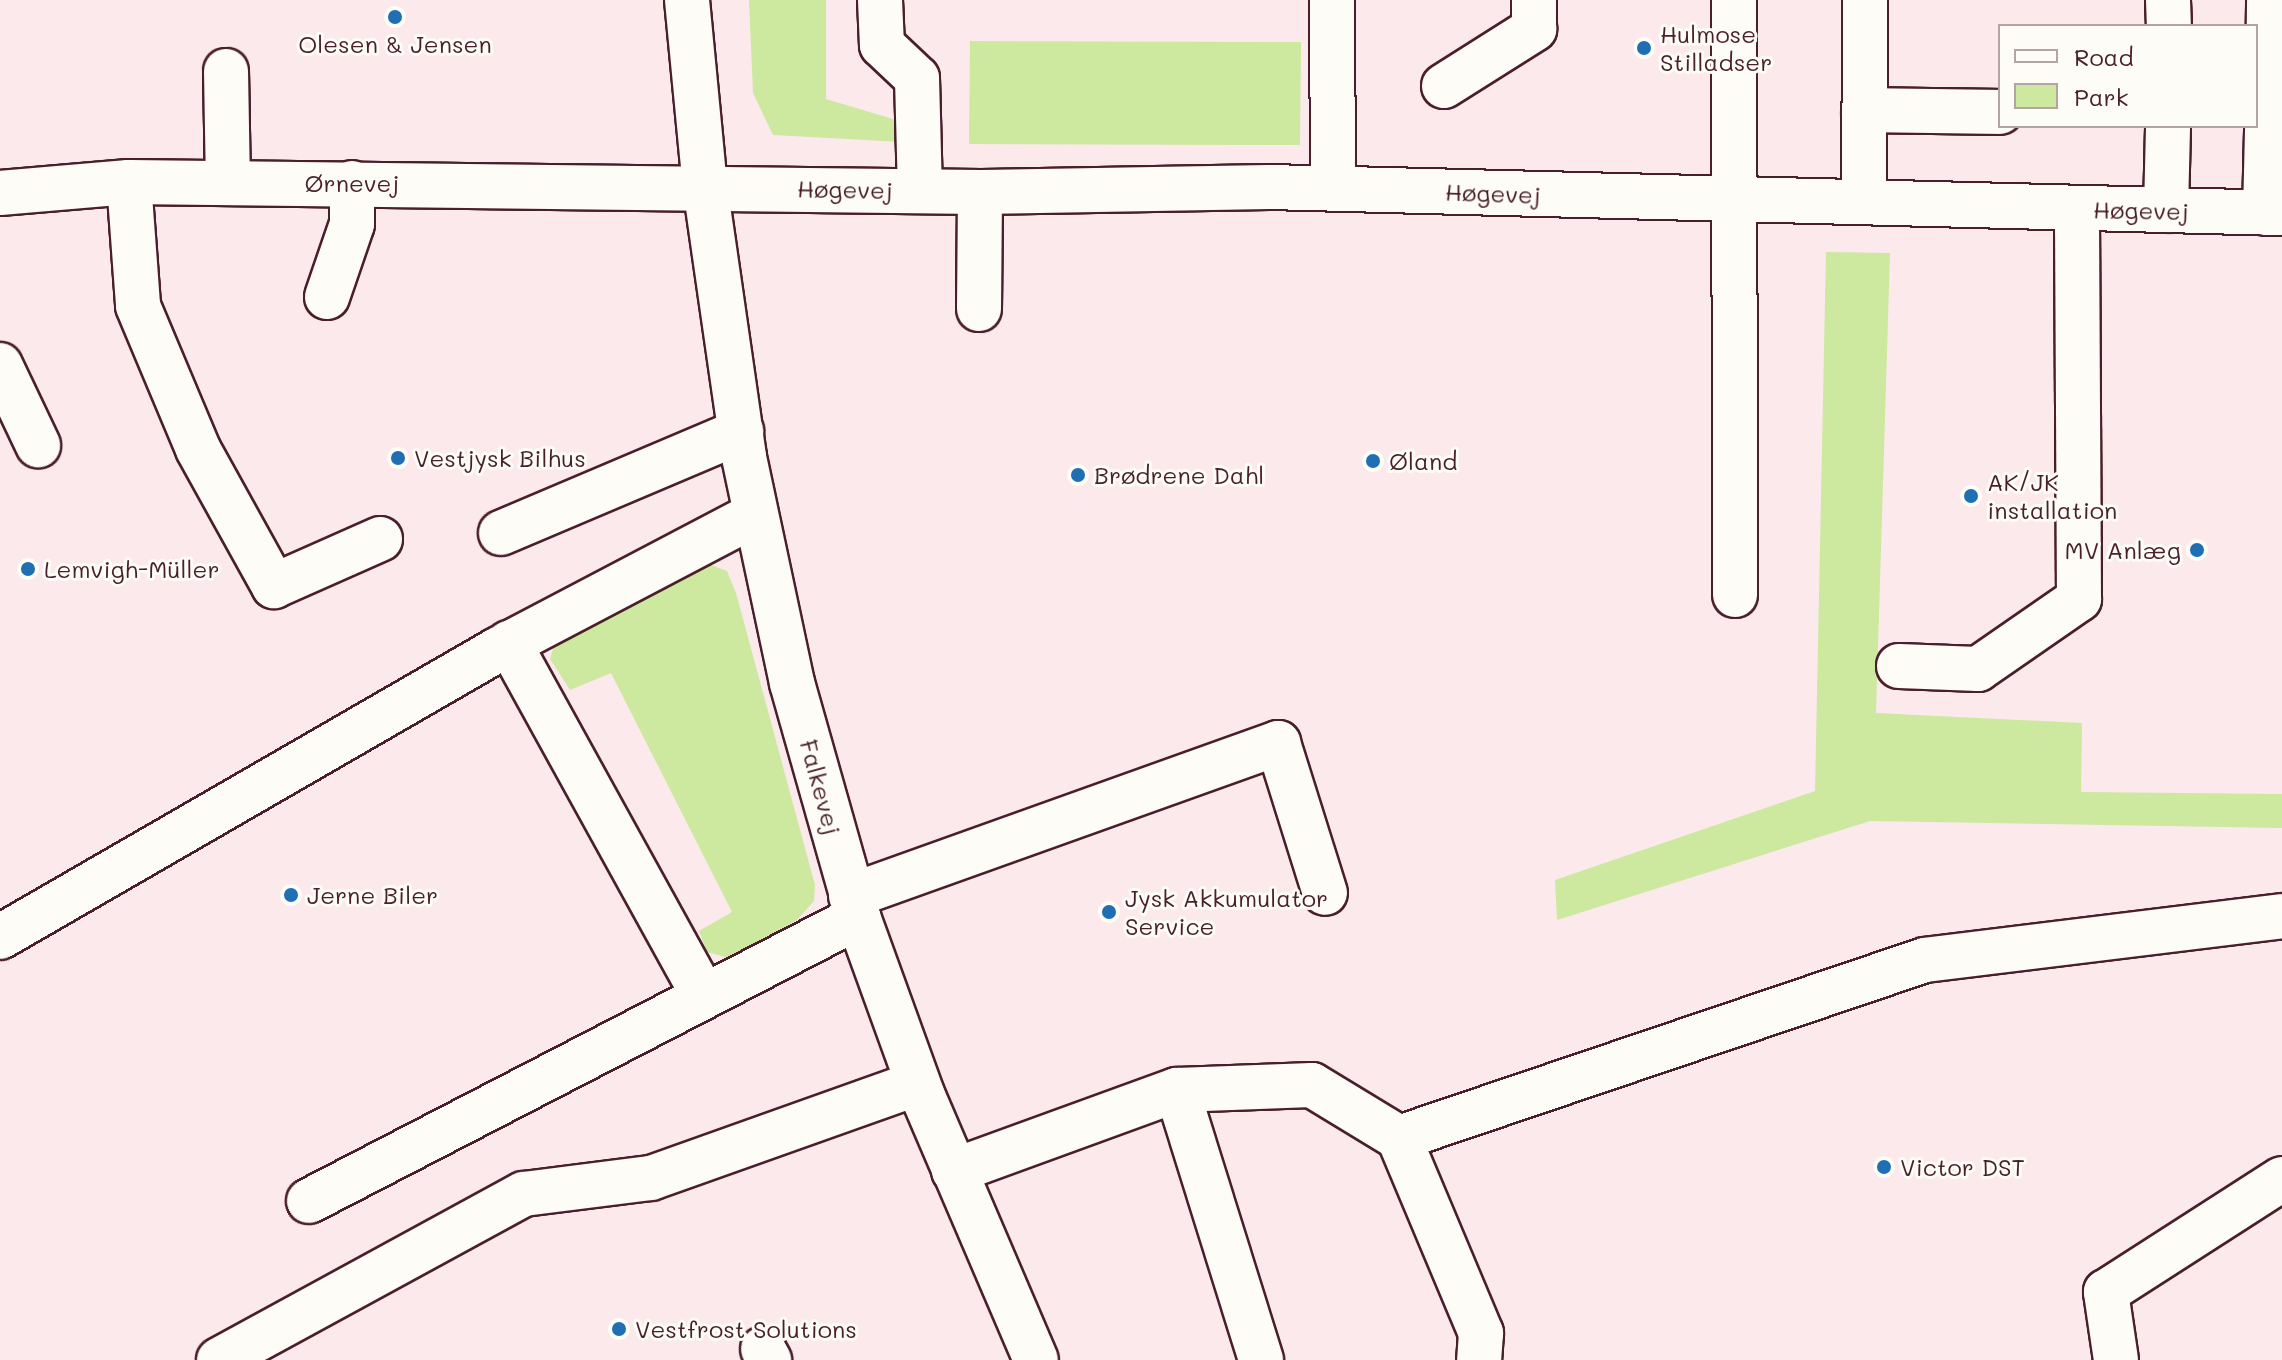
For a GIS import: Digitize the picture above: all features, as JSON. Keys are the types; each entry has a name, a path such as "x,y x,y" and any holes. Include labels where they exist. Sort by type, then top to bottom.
{"street":[{"name":"Falkevej","path":"687,0 705,186 741,431 754,515 792,683 854,906 918,1083 1036,1360"},
{"path":"880,0 882,45 917,78 920,190"},
{"path":"1332,0 1333,188"},
{"path":"1444,86 1534,29 1534,0"},
{"path":"1734,0 1735,595"},
{"path":"1864,202 1865,0"},
{"path":"2168,0 2169,24"},
{"path":"2269,0 2275,87 2273,213"},
{"path":"226,71 228,182"},
{"path":"1864,110 1998,112"},
{"path":"2166,210 2168,128"},
{"name":"Ørnevej","path":"0,193 129,182 705,186"},
{"path":"129,182 138,306 198,449 274,586 380,539"},
{"path":"327,297 352,224 352,183"},
{"name":"Høgevej","path":"705,186 980,192 1333,188 2273,213"},
{"path":"979,309 980,192"},
{"path":"1899,666 1978,669 2079,599 2077,208"},
{"path":"0,365 38,445"},
{"path":"501,533 741,431"},
{"path":"0,937 509,643 754,515"},
{"path":"509,643 704,996"},
{"path":"309,1201 704,996 854,906 1278,743 1325,893"},
{"path":"1399,1138 1925,960 2282,916"},
{"path":"219,1360 524,1194 651,1178 918,1083"},
{"path":"954,1171 1177,1090 1312,1085 1399,1138 1481,1333 1479,1360"},
{"path":"1177,1090 1261,1360"},
{"path":"2116,1360 2106,1292 2282,1179"}],"shaded area":[{"path":"0,0 2282,0 2282,1360 0,1360"}],"green space":[{"path":"749,0 826,0 826,99 903,122 903,142 773,135 753,93"},
{"path":"970,41 1301,42 1300,145 969,144"},
{"path":"1826,252 1890,253 1876,713 2082,723 2081,792 2282,794 2282,828 1870,821 1557,920 1555,880 1815,791"},
{"path":"701,561 727,571 736,593 815,885 814,901 797,920 729,958 707,952 699,931 732,912 611,673 570,690 550,659 556,639"}],"place":[{"name":"Olesen & Jensen","path":"395,17"},
{"name":"Hulmose Stilladser","path":"1644,48"},
{"name":"Vestjysk Bilhus","path":"398,458"},
{"name":"Øland","path":"1373,461"},
{"name":"Brødrene Dahl","path":"1078,475"},
{"name":"AK/JK installation","path":"1971,496"},
{"name":"MV Anlæg","path":"2197,550"},
{"name":"Lemvigh-Müller","path":"28,569"},
{"name":"Jerne Biler","path":"291,895"},
{"name":"Jysk Akkumulator Service","path":"1109,912"},
{"name":"Victor DST","path":"1884,1167"},
{"name":"Vestfrost Solutions","path":"619,1329"}]}
